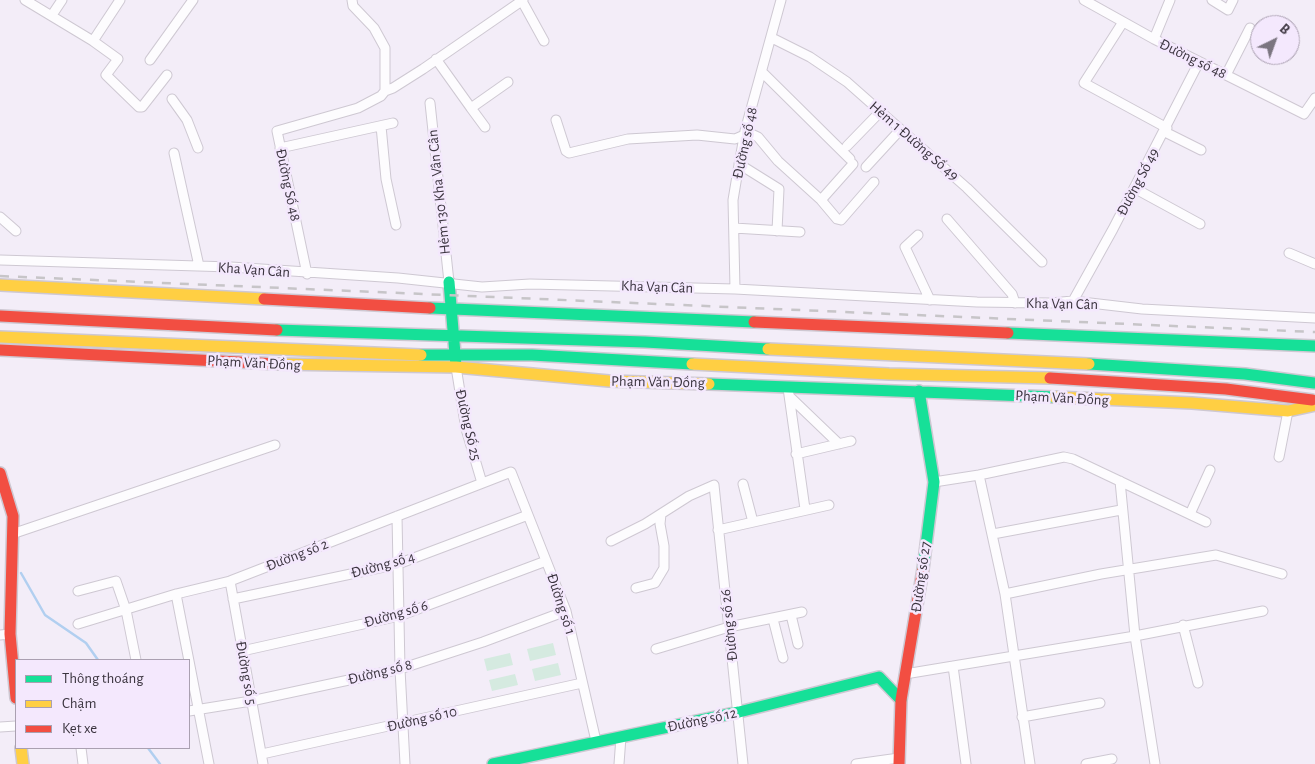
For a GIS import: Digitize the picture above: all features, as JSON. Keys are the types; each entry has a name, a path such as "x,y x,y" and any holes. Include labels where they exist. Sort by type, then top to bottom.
{"main road":[{"path":"449,282 456,367"},
{"path":"0,285 450,309 1315,346"},
{"path":"0,316 453,336 645,342 966,360 1159,367 1314,382 1311,390 1314,403"},
{"name":"Phạm Văn Đồng","path":"0,337 271,350 532,355 889,374 1044,378 1226,389 1314,403"},
{"name":"Phạm Văn Đồng","path":"0,350 298,365 456,367 609,381 788,392 919,391 1192,403 1288,411 1314,403"},
{"name":"Đường số 27","path":"899,761 901,700 920,593 934,482 919,391"},
{"path":"1,481 13,516 5,635 15,692"},
{"name":"Đường số 12","path":"493,764 739,712 879,677 901,700"},
{"path":"21,749 22,764"}],"street":[{"path":"25,0 93,41 118,59 106,75 125,94 142,107 167,75"},
{"path":"52,16 62,0"},
{"path":"93,41 120,0"},
{"path":"150,60 193,0"},
{"path":"352,0 353,6 374,28 385,48 389,89 423,69 523,1 544,41"},
{"name":"Đường số 48","path":"735,289 733,200 745,133 782,0"},
{"name":"Đường số 48","path":"1084,0 1154,40 1304,114 1315,98"},
{"path":"1154,40 1170,0"},
{"path":"1212,0 1228,10 1233,0"},
{"path":"1123,22 1084,83 1202,150"},
{"path":"1226,75 1250,28"},
{"name":"Hẻm 1 Đường Số 49","path":"772,38 810,57 847,82 967,188 1042,262"},
{"path":"436,59 485,127"},
{"name":"Đường Số 49","path":"1073,301 1166,130 1199,62"},
{"path":"762,72 851,162 821,200"},
{"path":"471,108 508,82"},
{"name":"Đường Số 48","path":"307,274 277,132 358,108 382,96 389,89"},
{"path":"172,99 187,120 198,148"},
{"name":"Hẻm 130 Kha Vân Cân","path":"430,103 449,282"},
{"path":"847,146 880,112"},
{"path":"556,120 566,151 569,153 628,139 698,135 735,139 745,133 758,137 778,161 821,200 832,215 841,220 874,182"},
{"path":"280,148 393,123"},
{"path":"381,126 386,179 396,225"},
{"path":"866,168 900,130"},
{"path":"174,153 199,266"},
{"path":"739,164 779,189 777,231"},
{"path":"1134,188 1200,224"},
{"path":"0,217 16,231"},
{"path":"947,218 1012,294 1015,302"},
{"path":"734,228 800,232"},
{"path":"918,235 905,247 930,300"},
{"path":"1289,253 1315,264"},
{"name":"Kha Vạn Cân","path":"0,260 199,266 449,282 482,287 530,284 735,289 930,300 1073,301 1142,309 1315,318"},
{"name":"Đường Số 25","path":"456,367 466,429 482,483"},
{"path":"788,392 839,444"},
{"path":"788,392 805,509"},
{"path":"1280,457 1288,411"},
{"path":"796,454 851,440"},
{"path":"12,534 275,445"},
{"path":"934,482 979,476 1064,458 1073,459 1206,522"},
{"path":"1190,514 1210,470"},
{"name":"Đường số 2","path":"78,624 176,594 230,581 511,472"},
{"name":"Đường số 1","path":"511,472 566,611 596,741"},
{"path":"979,476 993,534 1004,594 1030,764"},
{"path":"1120,482 1121,510 1135,636 1154,764"},
{"path":"743,484 753,522"},
{"name":"Đường số 26","path":"661,514 689,496 714,485 743,764"},
{"path":"718,530 829,505"},
{"path":"993,534 1121,510"},
{"path":"611,541 661,514"},
{"path":"636,588 655,583 664,568 664,546 660,524 661,514"},
{"name":"Đường số 4","path":"233,599 398,564 528,515"},
{"path":"397,516 400,669 405,764"},
{"path":"1004,594 1216,555 1282,574"},
{"name":"Đường số 6","path":"242,651 399,616 546,560"},
{"path":"78,591 114,580 126,610 136,659"},
{"name":"Đường số 5","path":"230,581 263,764"},
{"path":"176,594 189,659"},
{"name":"Đường số 8","path":"190,711 251,701 400,669 484,642 566,611"},
{"path":"905,674 1135,636 1183,625 1263,611"},
{"path":"656,649 728,627 802,612"},
{"path":"791,615 798,644"},
{"path":"773,619 783,658"},
{"path":"1183,625 1198,683"},
{"path":"190,664 209,764"},
{"path":"953,666 966,764"},
{"name":"Đường số 10","path":"262,754 582,683"},
{"path":"1022,717 1100,703"},
{"path":"0,726 15,726"},
{"path":"619,764 621,737"},
{"path":"81,749 82,764"},
{"path":"1086,764 1112,759"},
{"path":"856,764 899,761"}],"green space":[{"path":"553,643 556,655 530,661 527,649"},
{"path":"510,653 513,665 487,671 484,659"},
{"path":"558,663 561,675 535,681 532,669"},
{"path":"515,674 518,685 492,691 489,680"}],"waterway":[{"path":"21,573 45,615 86,643 97,659"},
{"path":"149,749 160,764"}],"railway":[{"path":"0,276 1315,332"}],"traffic: fast":[{"path":"449,282 456,366"},
{"path":"430,308 754,322"},
{"path":"277,330 645,342 768,349"},
{"path":"1008,333 1315,346"},
{"path":"421,355 532,355 692,364"},
{"path":"1089,364 1245,374 1314,383"},
{"path":"709,384 1054,397"},
{"path":"919,391 934,482 923,569"},
{"path":"493,764 739,712 879,677 901,700"}],"traffic: slow":[{"path":"0,285 264,299"},
{"path":"0,337 421,355"},
{"path":"768,349 1089,364"},
{"path":"278,364 456,367 609,381 709,384"},
{"path":"692,364 889,374 1050,378"},
{"path":"1054,397 1192,403 1288,411 1315,405"},
{"path":"21,749 23,764"}],"traffic: jam":[{"path":"264,299 430,308"},
{"path":"0,316 277,330"},
{"path":"754,322 1008,333"},
{"path":"0,350 278,364"},
{"path":"1050,378 1226,389 1312,400"},
{"path":"0,473 13,516 10,634 15,687"},
{"path":"899,764 901,700 923,569"}]}
